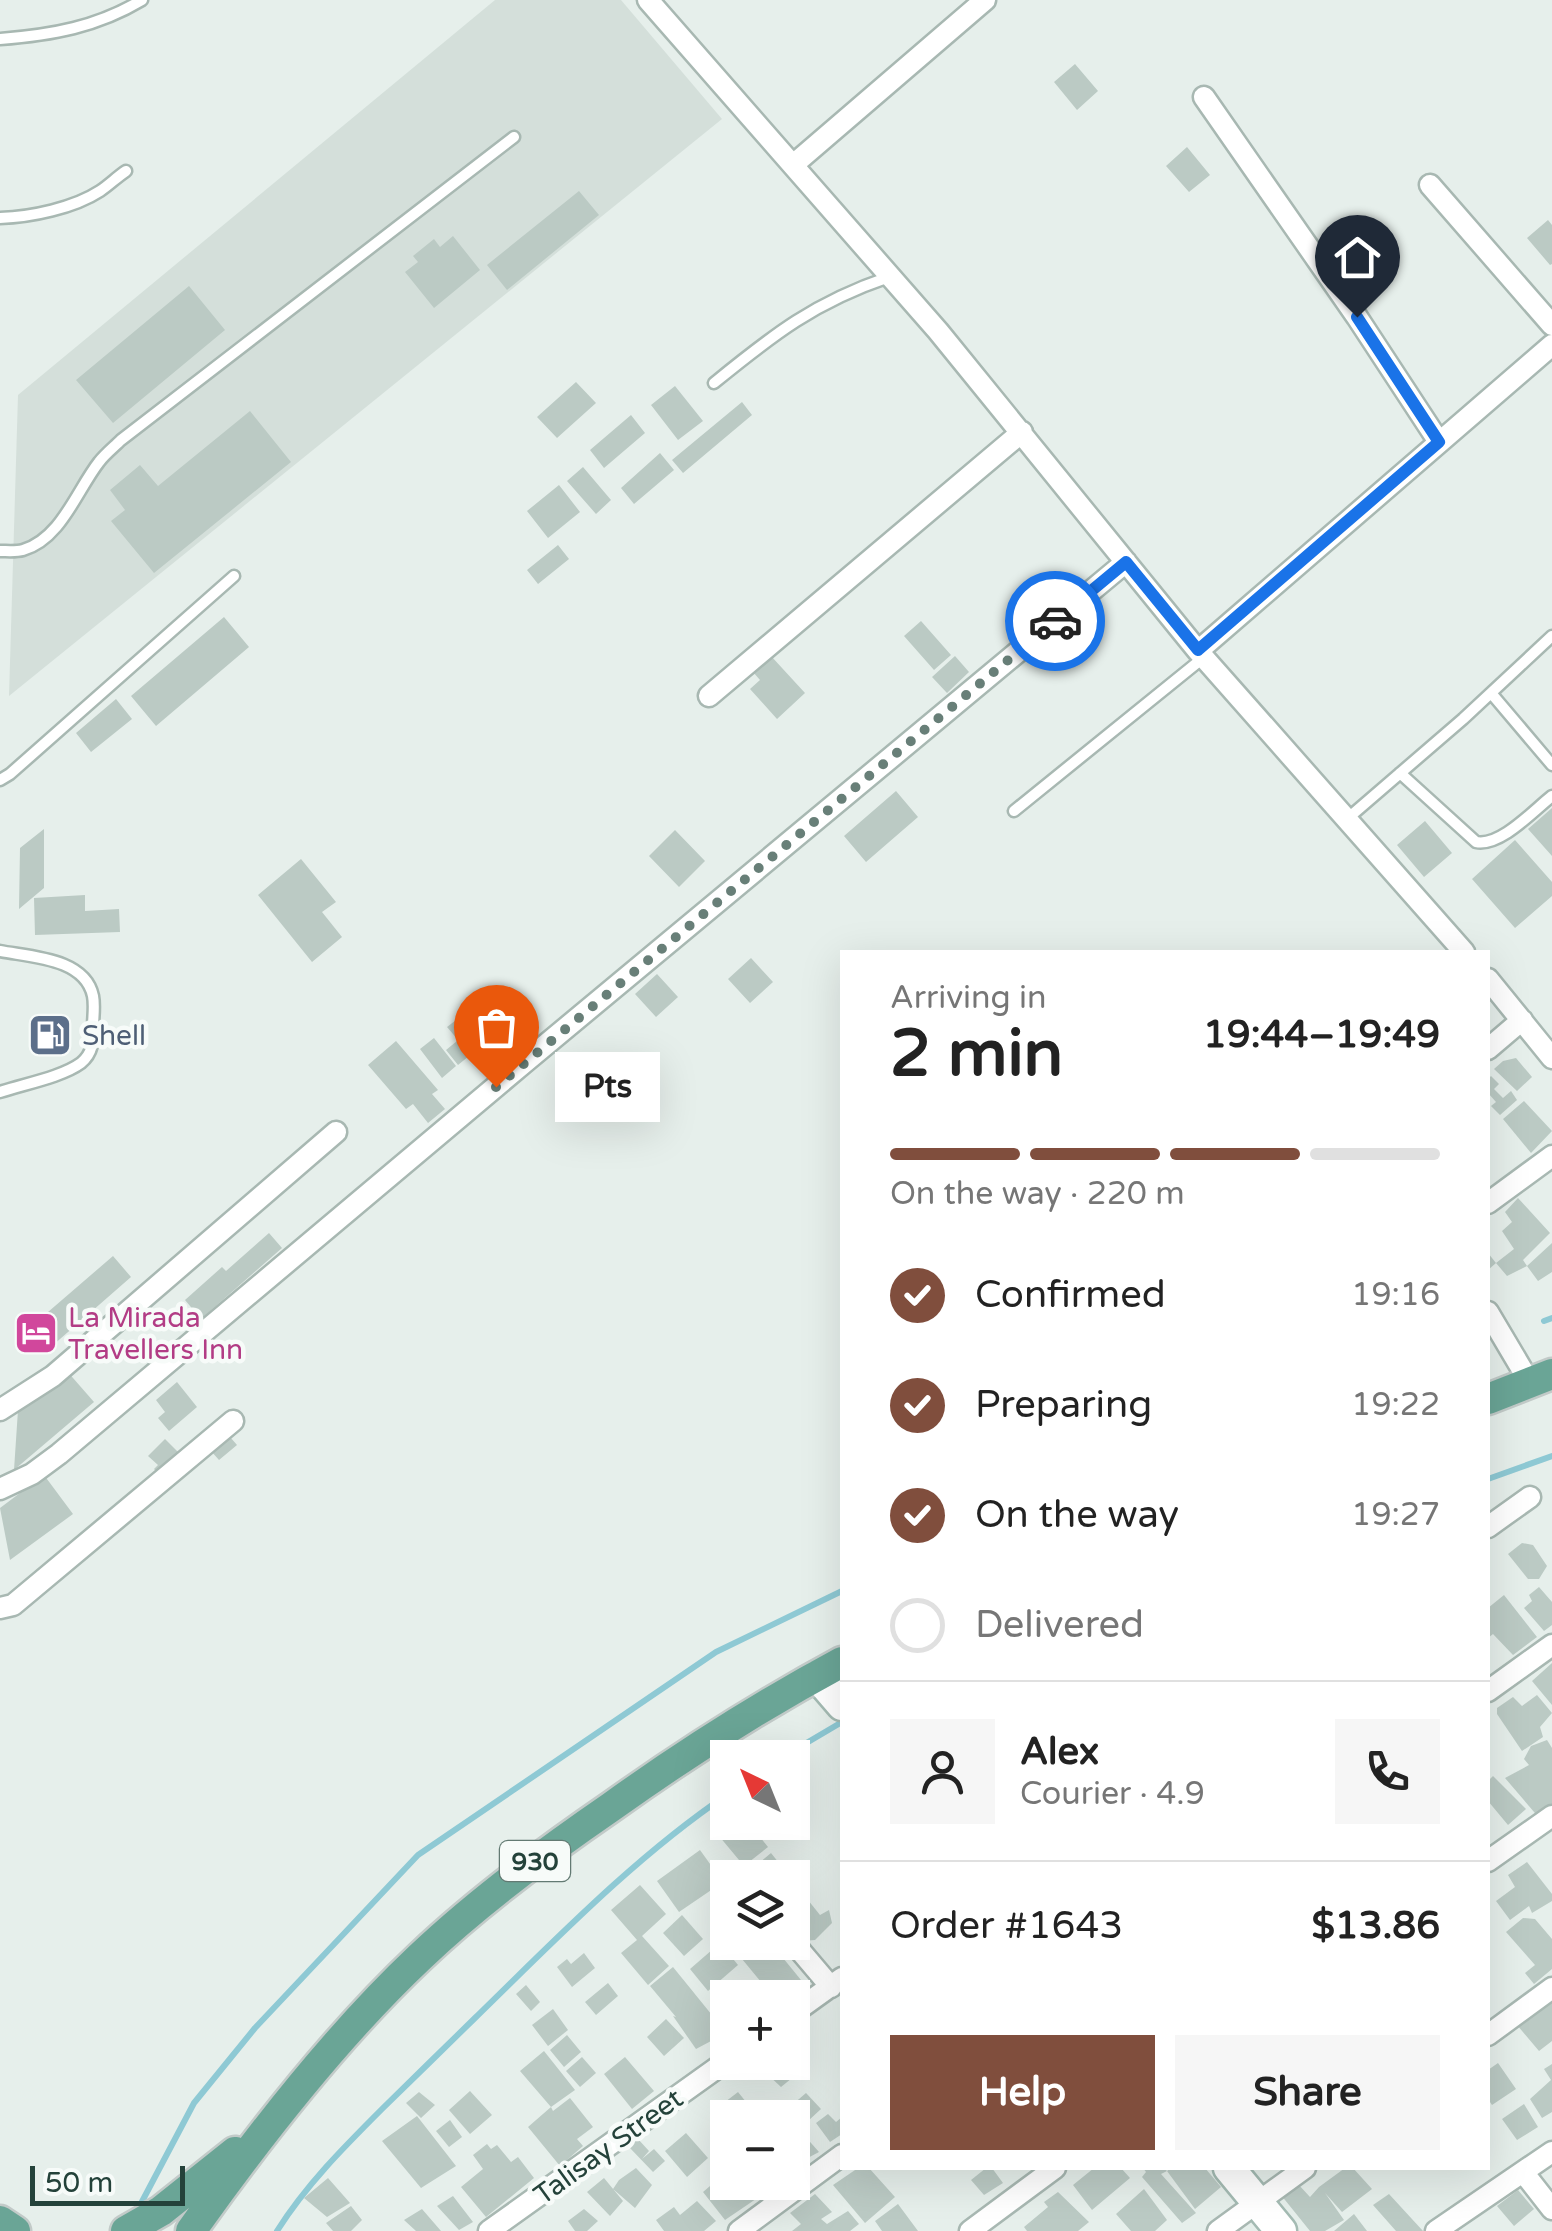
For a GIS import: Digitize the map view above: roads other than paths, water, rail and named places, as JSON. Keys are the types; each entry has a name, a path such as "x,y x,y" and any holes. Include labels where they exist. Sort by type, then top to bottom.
{"main road":[{"path":"1490,1398 1541,1378"},
{"name":"930","path":"191,2231 276,2119 419,1958 554,1846 680,1758 830,1669"},
{"name":"930","path":"126,2231 187,2192 276,2119"},
{"path":"0,2221 15,2231"}],"street":[{"path":"648,0 1022,432 1201,654 1462,950"},
{"path":"793,164 985,0"},
{"path":"1204,97 1439,442"},
{"path":"1430,185 1552,325"},
{"path":"1201,654 1439,442 1550,351"},
{"path":"709,696 1022,432"},
{"path":"0,1489 32,1474 59,1454 1126,562"},
{"path":"1490,981 1552,1058"},
{"path":"1490,1046 1522,1020"},
{"path":"0,1410 53,1376 336,1132"},
{"path":"1490,1202 1552,1156"},
{"path":"1490,1314 1541,1378"},
{"path":"0,1608 13,1605 233,1421"},
{"path":"1490,1526 1530,1497"},
{"path":"1490,1690 1552,1646"},
{"path":"830,1669 840,1699"},
{"path":"1490,1860 1552,1816"},
{"path":"810,1958 836,1982 810,2001"},
{"path":"1490,2034 1552,1988"},
{"name":"Talisay Street","path":"489,2231 710,2073"},
{"path":"1436,2231 1552,2152"},
{"path":"739,2231 840,2155"},
{"path":"970,2231 1053,2170"},
{"path":"1230,2170 1281,2231"},
{"path":"1218,2231 1302,2170"},
{"path":"1523,2172 1552,2209"}],"lane":[{"path":"0,39 80,29 142,0"},
{"path":"0,551 21,552 36,544 67,512 101,460 121,440 514,137"},
{"path":"0,218 48,212 99,192 126,170"},
{"path":"714,383 784,327 818,306 890,276"},
{"path":"0,780 234,576"},
{"path":"1346,819 1552,636"},
{"path":"1014,811 1201,654"},
{"path":"1491,693 1552,765"},
{"path":"1400,773 1476,842 1486,844 1499,839 1552,796"},
{"path":"0,951 56,962 84,978 93,998 93,1044 84,1061 66,1071 0,1092"}],"waterway":[{"path":"1544,1321 1552,1318"},
{"path":"1490,1478 1552,1456"},
{"path":"137,2211 194,2103 255,2028 418,1855 716,1652 840,1592"},
{"path":"810,1741 840,1723"},
{"path":"277,2231 340,2152 535,1959 628,1872 710,1807"}],"place":[{"name":"Shell","path":"50,1035"},
{"name":"Pts","path":"496,1087"},
{"name":"La Mirada Travellers Inn","path":"36,1333"}]}
